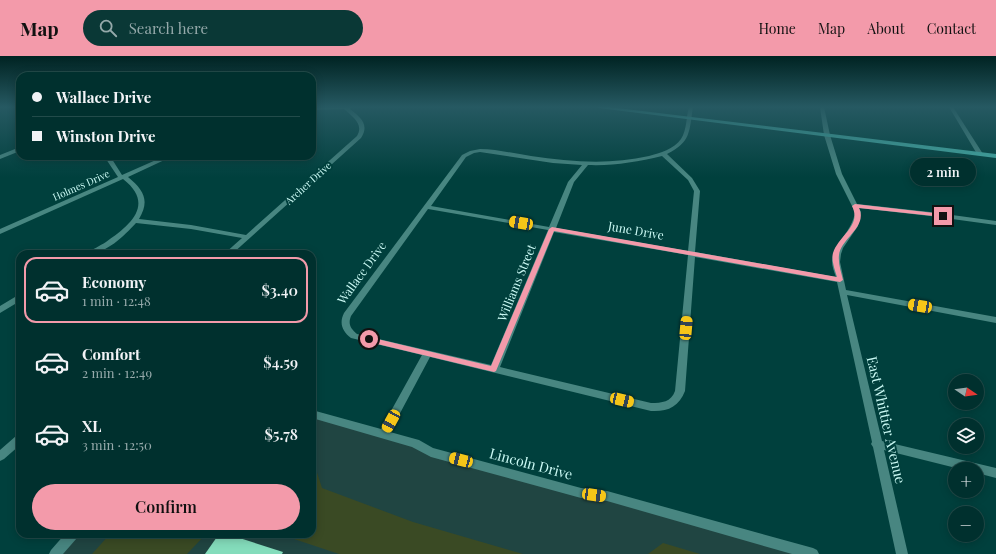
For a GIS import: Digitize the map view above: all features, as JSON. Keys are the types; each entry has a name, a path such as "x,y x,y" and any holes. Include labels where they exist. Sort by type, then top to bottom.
{"main road":[{"path":"789,130 996,156"}],"street":[{"name":"Archer Drive","path":"233,250 359,137 362,130"},
{"name":"Wallace Drive","path":"687,130 687,134 681,144 663,154 632,162 614,164 585,165 486,151 471,152 464,156 354,305 344,321 346,328 354,336 660,408 675,402 679,396 692,254"},
{"path":"827,130 839,174 858,212 856,223 839,246 836,254 836,262 840,280"},
{"path":"965,130 980,154"},
{"path":"0,157 16,151"},
{"path":"663,154 690,179 696,188 692,254"},
{"path":"98,250 114,240 134,221 140,211 141,197 137,188 122,177 110,160"},
{"name":"Holmes Drive","path":"0,232 161,160"},
{"name":"Williams Street","path":"494,370 571,182 585,165"},
{"path":"855,206 996,223"},
{"name":"June Drive","path":"427,207 840,280"},
{"path":"134,221 191,227 248,237"},
{"name":"East Whittier Avenue","path":"840,280 902,554"},
{"path":"843,292 996,320"},
{"path":"0,310 16,300"},
{"path":"384,434 427,354"},
{"name":"Lincoln Drive","path":"316,415 415,442 431,452 581,493 607,496 813,554"},
{"path":"0,456 16,442"},
{"path":"876,444 996,473"},
{"path":"55,554 69,538"}],"shaded area":[{"path":"316,415 431,452 813,554 55,554 69,538 316,538"}],"green space":[{"path":"316,469 322,488 413,522 523,554 339,554 291,538 316,538"},
{"path":"106,538 202,538 187,554 92,554"},
{"path":"663,543 700,554 648,554"}],"building":[{"path":"216,538 239,538 283,552 282,554 205,554"}],"route":[{"path":"369,339 494,370 552,229 840,280 836,262 836,254 839,246 854,229 858,219 858,212 855,206 943,216"}]}
